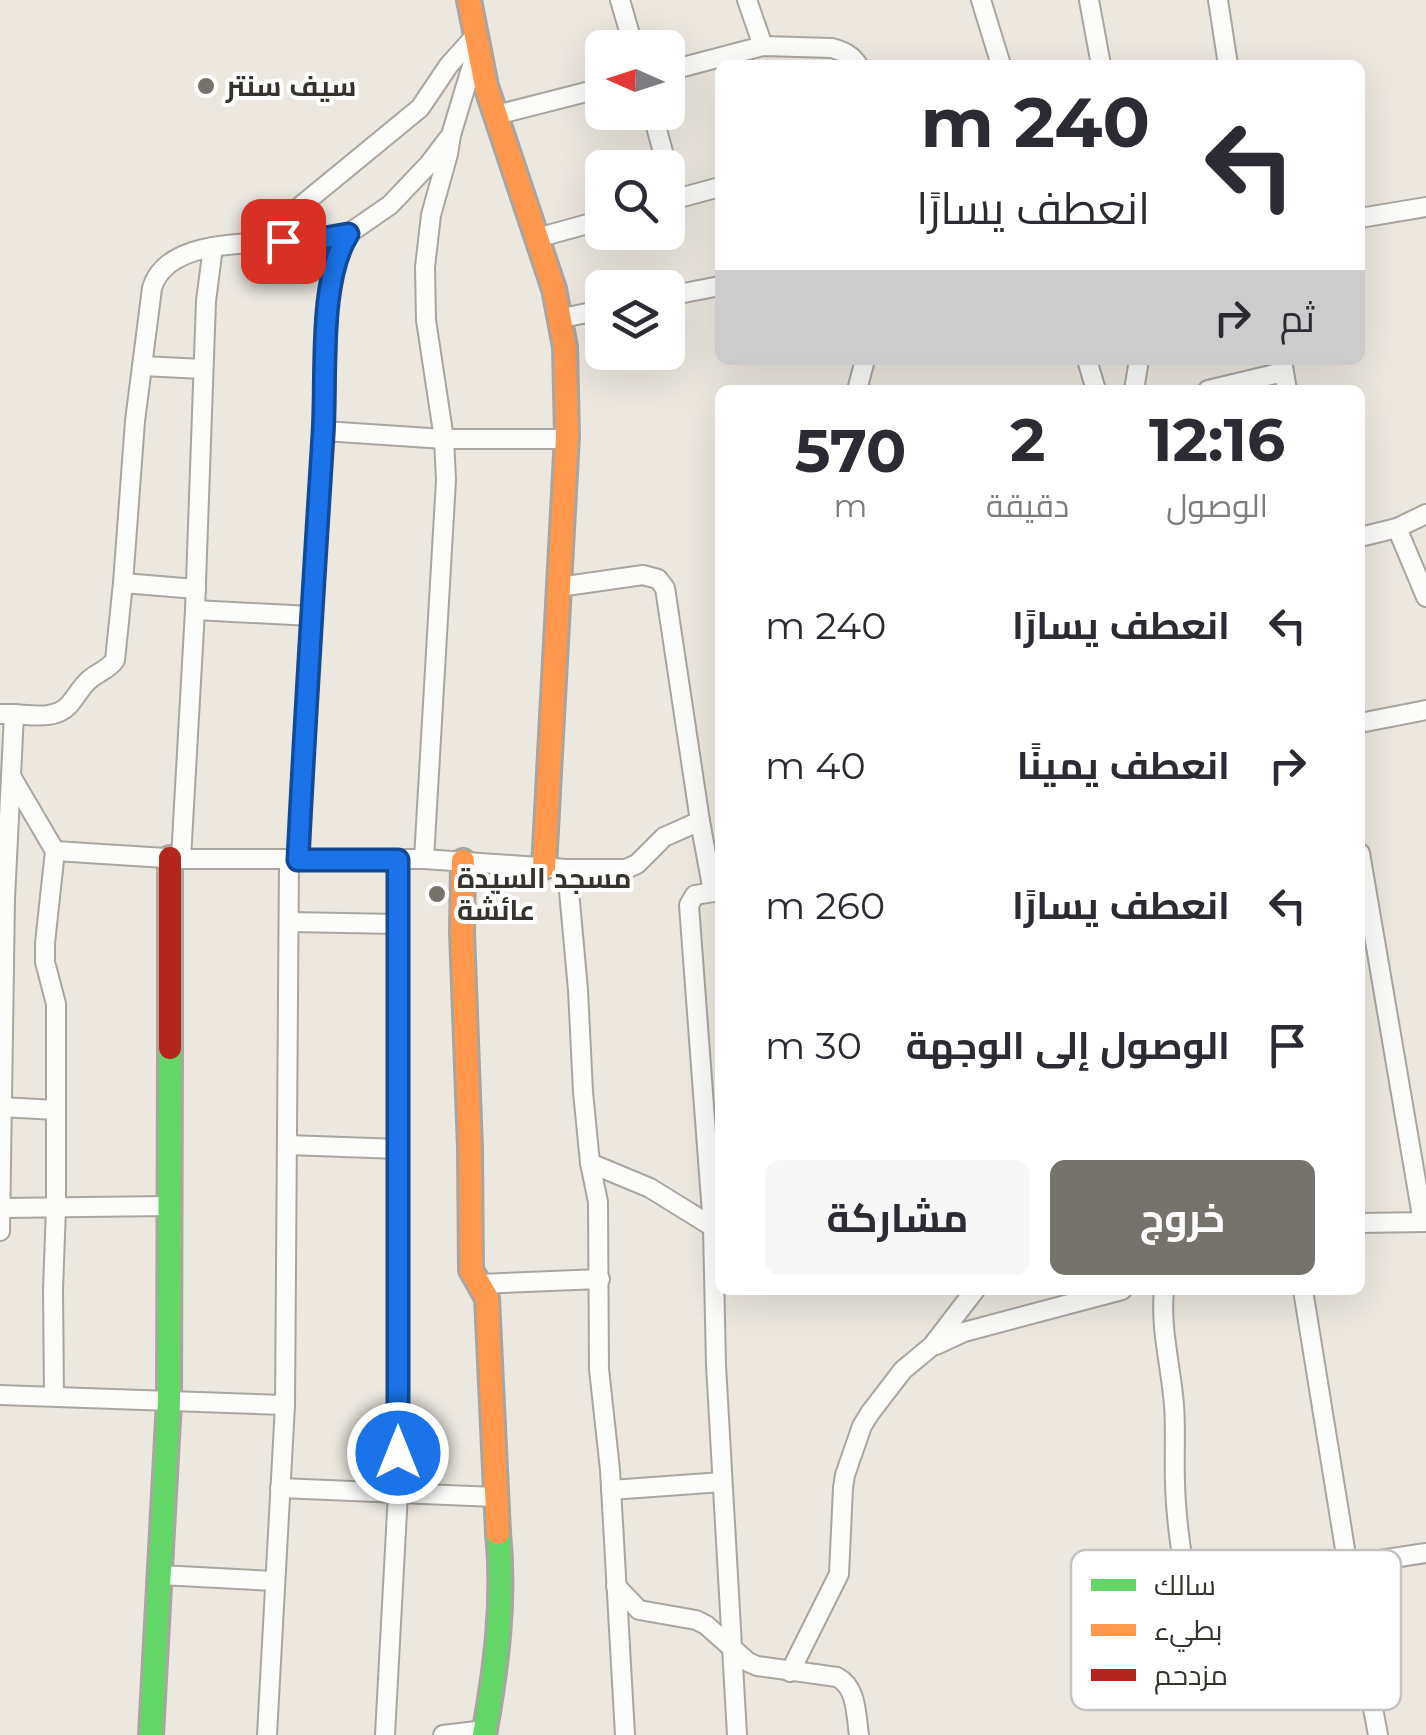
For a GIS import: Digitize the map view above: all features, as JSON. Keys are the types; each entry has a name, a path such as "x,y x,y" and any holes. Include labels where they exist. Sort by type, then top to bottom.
{"street":[{"path":"470,0 486,86 538,238 562,318 565,343 556,868 578,990 582,1092 598,1202 599,1369 611,1490 625,1735"},
{"path":"620,0 629,30"},
{"path":"747,0 762,46"},
{"path":"981,0 999,60"},
{"path":"1089,0 1100,60"},
{"path":"1218,0 1227,60"},
{"path":"424,859 446,511 444,439 426,320 425,268 431,215 478,40"},
{"path":"258,241 420,108 450,65 478,40"},
{"path":"685,66 762,46 832,48 855,60"},
{"path":"496,115 585,92"},
{"path":"267,1735 285,1404 288,922 332,268 348,234 390,205 451,134"},
{"path":"685,196 715,187"},
{"path":"1365,217 1426,208"},
{"path":"538,238 585,225"},
{"path":"0,1232 1,1029 11,776 7,714 50,716 59,712 90,680 111,666 116,656 135,422 156,275 174,258 213,246 308,241 348,234"},
{"path":"152,1735 170,1400 175,859 195,610 206,301 213,246"},
{"path":"685,293 715,287"},
{"path":"562,318 585,313"},
{"path":"142,366 203,369"},
{"path":"1232,385 1284,374"},
{"path":"324,431 444,439 566,439"},
{"path":"1365,536 1397,528 1426,514"},
{"path":"1397,528 1426,597"},
{"path":"559,587 643,574 658,579 665,588 700,821 715,888"},
{"path":"123,582 196,589"},
{"path":"195,610 311,616"},
{"path":"1365,721 1426,710"},
{"path":"11,776 55,851 45,943 56,1004 54,1396"},
{"path":"55,851 175,859 424,859 626,869 638,864 664,837 700,821"},
{"path":"385,1735 398,1493 398,860"},
{"path":"443,1735 484,1733 502,1560 495,1497 487,1298 471,1270 463,861"},
{"path":"1365,883 1424,1222 1365,1223"},
{"path":"715,892 695,896 689,905 715,1254"},
{"path":"288,922 398,924"},
{"path":"2,1107 56,1110"},
{"path":"288,1145 399,1148"},
{"path":"590,1163 650,1188 713,1227"},
{"path":"1,1216 56,1208 169,1206"},
{"path":"480,1284 600,1279"},
{"path":"717,1295 722,1482 737,1735"},
{"path":"790,1672 840,1574 843,1488 862,1426 903,1370 932,1346 971,1295"},
{"path":"932,1346 964,1332 1103,1295"},
{"path":"1164,1295 1163,1331 1172,1381 1174,1482 1181,1550"},
{"path":"1304,1295 1345,1550"},
{"path":"0,1395 285,1404"},
{"path":"611,1490 722,1482"},
{"path":"280,1488 495,1497"},
{"path":"1401,1557 1426,1553"},
{"path":"160,1575 274,1580"},
{"path":"616,1586 639,1610 706,1625 757,1666 846,1681 852,1692 859,1735"},
{"path":"1373,1710 1378,1735"}],"traffic: fast":[{"path":"151,1735 169,1401 170,1048"},
{"path":"484,1735 498,1634 498,1533"}],"traffic: slow":[{"path":"469,0 486,86 554,289 565,347 567,436 544,867"},
{"path":"463,861 471,1270 487,1298 498,1533"}],"traffic: jam":[{"path":"170,858 170,1048"}],"place":[{"name":"سيف سنتر","path":"206,86"},
{"name":"مسجد السيدة عائشة","path":"437,894"}],"route":[{"path":"283,241 348,234 332,268 328,303 298,860 398,860 398,1453"}]}
